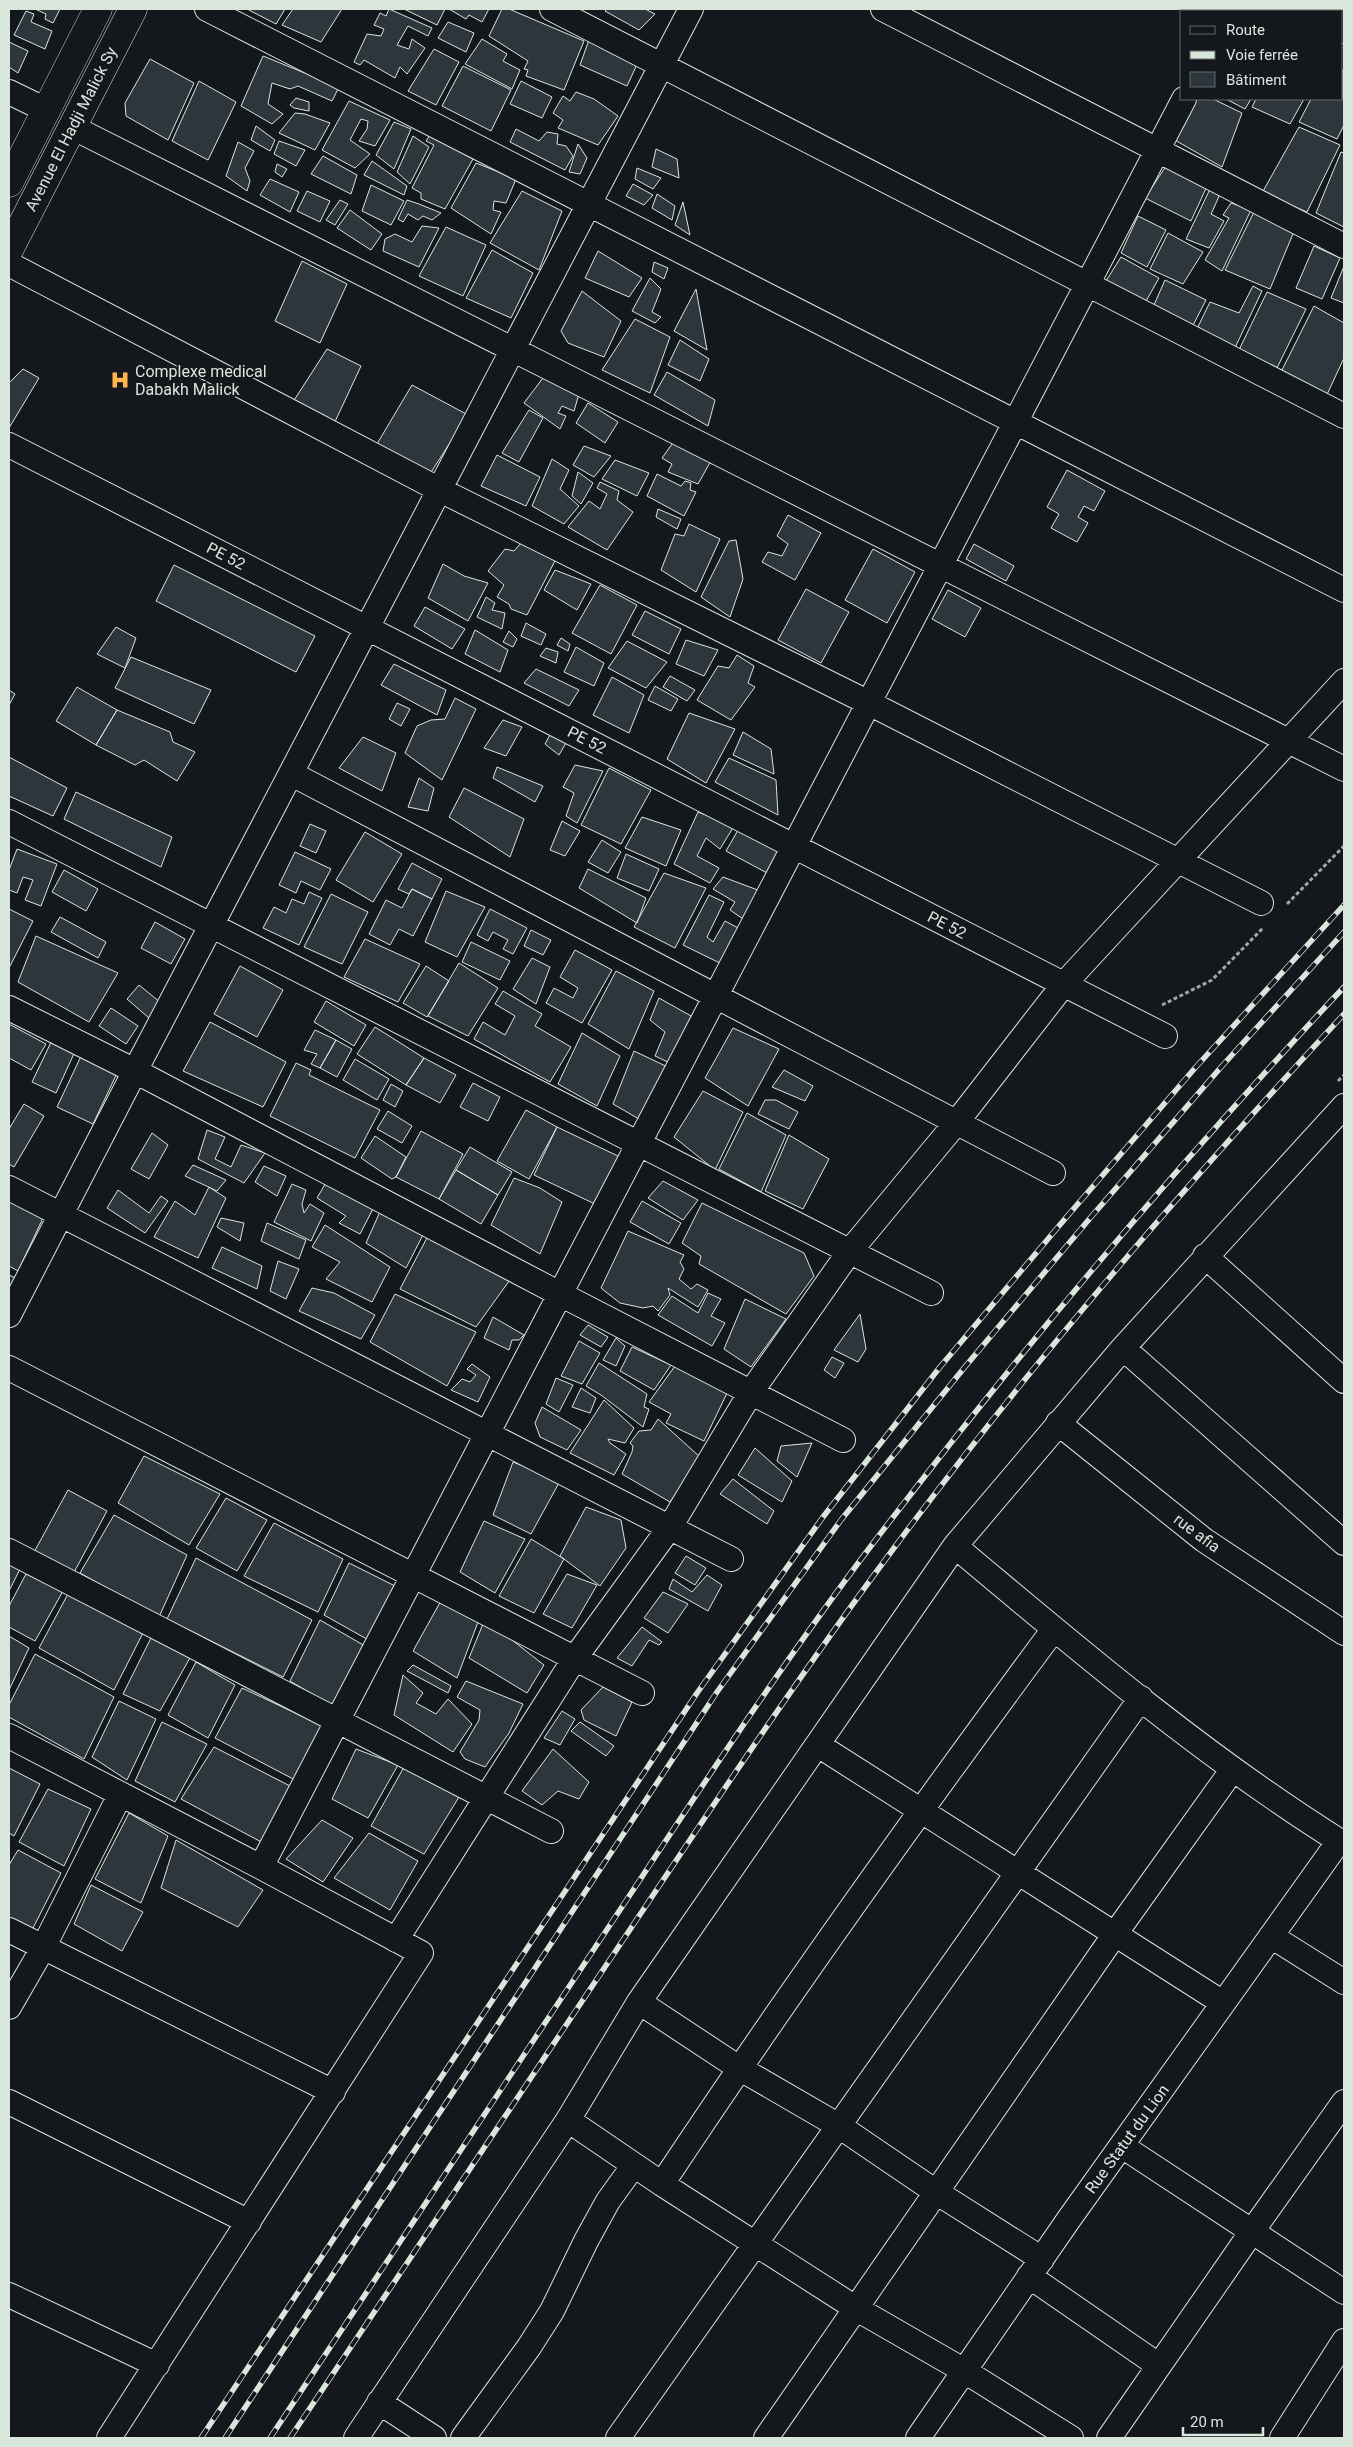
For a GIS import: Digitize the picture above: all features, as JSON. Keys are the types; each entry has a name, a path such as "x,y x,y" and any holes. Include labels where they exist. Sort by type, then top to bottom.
{"street":[{"name":"Avenue El Hadji Malick Sy","path":"9,183 98,9"},
{"name":"Avenue El Hadji Malick Sy","path":"9,250 133,9"},
{"path":"207,9 1344,590"},
{"path":"552,9 1344,416"},
{"path":"9,1315 134,1070 292,774 691,9"},
{"path":"883,9 1344,246"},
{"path":"9,92 46,110"},
{"path":"261,1867 1183,100"},
{"path":"72,126 1344,769"},
{"path":"9,264 440,490 869,703 1260,903"},
{"name":"PE 52","path":"9,445 1165,1036"},
{"path":"396,1940 576,1658 670,1527 751,1392 850,1251 956,1123 1064,984 1344,681"},
{"path":"292,774 1053,1174"},
{"path":"9,822 932,1293"},
{"path":"9,1008 134,1070 843,1440"},
{"path":"356,2438 568,2120 640,2002 955,1546 1058,1423 1205,1256 1340,1119"},
{"path":"9,1188 731,1559"},
{"path":"1205,1256 1344,1382"},
{"path":"1123,1348 1344,1543"},
{"path":"9,1368 642,1692"},
{"name":"rue afia","path":"1058,1423 1204,1540 1344,1633"},
{"path":"955,1546 1054,1629 1232,1769 1341,1843"},
{"path":"9,1551 551,1831"},
{"path":"662,2184 739,2068 920,1810 1054,1629"},
{"path":"618,2438 1141,1698"},
{"path":"9,1736 261,1867 421,1953 109,2438"},
{"path":"818,1745 1224,2003"},
{"path":"766,2438 1115,1934 1232,1769"},
{"path":"9,2007 44,1948 120,1795"},
{"name":"Rue Statut du Lion","path":"918,2438 963,2370 1271,1936 1341,1843"},
{"path":"9,1930 333,2092"},
{"path":"1271,1936 1344,1982"},
{"path":"640,2002 739,2068 839,2126 936,2192 1036,2267 1158,2365"},
{"path":"9,2102 249,2222"},
{"path":"1109,2438 1158,2365 1344,2102"},
{"path":"568,2120 662,2184 857,2309 963,2370 1072,2438"},
{"path":"1122,2146 1253,2230 1344,2292"},
{"path":"463,2438 529,2348 552,2311 608,2200 634,2165"},
{"path":"9,2295 156,2365"},
{"path":"1282,2438 1344,2341"},
{"path":"379,2402 434,2438"}],"path":[{"path":"1132,1019 1212,980"}],"building":[{"path":"35,9 60,9 53,23 45,19 46,14"},
{"path":"247,9 285,9 276,24"},
{"path":"293,9 342,9 321,42 282,25"},
{"path":"389,9 432,28 428,36 408,26 397,45 409,49 412,39 425,48 407,74 400,67 395,78 364,60 360,65 354,62 367,34 381,36 384,29 374,25 380,13 386,16"},
{"path":"404,9 445,9 437,25"},
{"path":"449,9 489,9 482,22 469,15 466,19"},
{"path":"502,9 509,9 584,41 564,90 526,76 528,70 524,69 528,61 489,36"},
{"path":"607,9 645,9 655,14 639,30 605,11"},
{"path":"26,11 34,14 31,22 52,31 45,49 14,35"},
{"path":"448,22 474,33 466,52 438,38"},
{"path":"590,37 640,58 627,86 580,65"},
{"path":"482,39 507,54 503,61 520,70 512,89 465,64"},
{"path":"9,42 28,51 18,73 9,67"},
{"path":"434,49 459,62 436,105 408,91"},
{"path":"263,56 339,87 332,101 298,86 290,89 272,83 268,104 283,114 272,124 241,106"},
{"path":"150,59 194,83 168,140 126,116 125,103"},
{"path":"463,66 511,90 491,131 442,106"},
{"path":"1344,72 1344,125 1337,139 1299,122 1310,100 1343,100"},
{"path":"199,81 236,102 208,160 172,141"},
{"path":"521,81 552,97 542,118 510,104"},
{"path":"576,92 594,99 618,116 598,145 558,128 563,120 553,113 563,96 570,101"},
{"path":"296,98 309,102 309,111 294,108 290,105"},
{"path":"1196,100 1215,100 1242,113 1222,167 1173,139"},
{"path":"1228,100 1250,100 1245,109"},
{"path":"1256,100 1303,100 1290,124 1252,107"},
{"path":"349,101 390,120 375,146 359,141 367,129 368,121 361,119 350,140 370,154 355,168 322,150"},
{"path":"295,113 305,114 330,123 315,150 279,133"},
{"path":"394,122 411,129 394,169 376,155"},
{"path":"256,126 275,140 270,151 251,140"},
{"path":"1299,127 1340,145 1307,212 1262,193"},
{"path":"516,129 539,141 547,132 558,134 557,144 566,146 573,156 565,170 510,142"},
{"path":"430,135 473,159 445,209 421,199 421,193 412,188 434,145 426,141"},
{"path":"413,136 429,147 410,184 397,172"},
{"path":"279,141 305,150 296,166 274,154"},
{"path":"238,142 254,151 245,168 250,181 247,191 226,176"},
{"path":"578,144 587,158 580,174 569,172"},
{"path":"656,149 677,159 679,178 652,167"},
{"path":"1341,152 1344,153 1344,227 1316,213"},
{"path":"323,156 357,175 351,194 311,174"},
{"path":"372,161 407,186 404,195 364,175"},
{"path":"476,163 516,179 506,203 494,201 493,210 501,212 491,234 451,208"},
{"path":"1168,163 1208,184 1191,221 1145,198"},
{"path":"277,164 287,169 282,177 275,172"},
{"path":"637,168 661,178 653,189 635,179"},
{"path":"270,179 299,192 290,212 260,195"},
{"path":"633,184 653,195 644,205 626,196"},
{"path":"371,185 404,201 391,225 362,211"},
{"path":"1210,189 1221,192 1211,214 1224,221 1209,248 1186,239"},
{"path":"307,191 330,201 320,222 297,211"},
{"path":"522,191 562,211 539,270 490,243"},
{"path":"657,194 675,206 672,220 652,208"},
{"path":"340,200 348,204 335,225 326,220"},
{"path":"407,200 441,213 432,220 423,216 418,220 408,214 403,222 398,219"},
{"path":"683,202 690,235 675,225"},
{"path":"1231,203 1251,210 1222,271 1205,260 1229,218 1223,215"},
{"path":"350,210 382,234 371,250 337,228"},
{"path":"1255,210 1295,229 1270,289 1225,270"},
{"path":"1138,216 1166,230 1147,267 1121,253"},
{"path":"422,226 439,228 419,267 383,251 385,239 395,234 412,242"},
{"path":"446,227 486,245 463,296 419,276"},
{"path":"1168,233 1203,252 1183,284 1150,269"},
{"path":"1314,246 1340,258 1322,299 1296,288"},
{"path":"492,250 533,273 511,318 466,298"},
{"path":"598,251 642,278 629,297 585,278"},
{"path":"1121,257 1159,278 1145,303 1106,281"},
{"path":"302,261 347,284 320,343 275,321"},
{"path":"654,262 668,268 664,279 652,272"},
{"path":"1344,266 1344,303 1331,298"},
{"path":"650,278 661,289 652,312 661,317 655,323 632,311"},
{"path":"1165,280 1206,300 1188,335 1150,314"},
{"path":"1253,286 1262,291 1232,354 1193,337 1210,302 1239,313"},
{"path":"696,289 707,350 674,331"},
{"path":"582,291 621,321 604,357 568,343 561,331"},
{"path":"1267,292 1306,309 1273,376 1236,356"},
{"path":"1314,306 1344,323 1344,358 1324,401 1280,374"},
{"path":"635,319 670,337 650,393 602,370"},
{"path":"680,340 709,359 700,381 668,365"},
{"path":"327,349 361,366 333,426 291,405"},
{"path":"23,369 39,378 9,428 9,383"},
{"path":"667,372 715,400 708,426 654,395"},
{"path":"546,374 579,394 574,411 562,406 558,413 566,416 560,429 524,403"},
{"path":"412,385 468,415 426,480 374,449"},
{"path":"588,403 618,422 605,443 576,423"},
{"path":"529,410 543,418 519,462 502,453"},
{"path":"675,440 712,459 698,484 668,472 672,464 662,458"},
{"path":"584,446 611,456 594,477 573,465"},
{"path":"497,455 540,477 526,506 481,486"},
{"path":"552,459 569,470 560,489 579,506 564,524 532,506"},
{"path":"615,460 649,473 637,496 602,479"},
{"path":"1067,470 1105,491 1094,511 1084,506 1078,517 1088,523 1077,542 1051,528 1059,514 1047,507"},
{"path":"578,472 593,483 581,504 572,496"},
{"path":"657,474 681,486 685,481 691,483 690,490 696,492 684,516 647,496"},
{"path":"600,482 619,491 617,500 633,512 607,550 568,527 589,501 600,509 607,494 597,488"},
{"path":"658,509 681,519 677,529 656,517"},
{"path":"788,515 821,533 795,580 762,562 768,552 782,556 788,544 777,536"},
{"path":"689,524 720,539 696,592 661,570 675,534 684,536"},
{"path":"736,540 743,579 730,617 701,597 729,541"},
{"path":"522,542 557,557 527,615 511,609 509,604 497,597 504,585 488,571 505,549 514,551"},
{"path":"974,544 1014,566 1006,581 966,559"},
{"path":"873,549 915,572 887,623 845,600"},
{"path":"443,564 464,576 488,583 468,621 428,598"},
{"path":"174,565 315,636 296,672 156,601"},
{"path":"555,570 591,584 577,610 544,590"},
{"path":"600,585 637,605 611,654 572,633"},
{"path":"806,589 849,612 821,663 778,640"},
{"path":"948,590 981,608 965,637 932,619"},
{"path":"486,597 495,603 492,610 505,613 502,629 477,617"},
{"path":"425,607 465,629 452,649 414,626"},
{"path":"645,611 681,629 669,654 632,635"},
{"path":"526,623 546,634 541,645 521,636"},
{"path":"116,627 136,638 125,668 97,654"},
{"path":"475,630 508,650 500,672 465,654"},
{"path":"509,631 517,639 513,647 503,642"},
{"path":"561,638 570,644 568,651 557,645"},
{"path":"686,640 718,650 704,676 676,664"},
{"path":"627,641 667,662 646,688 608,668"},
{"path":"576,647 604,663 594,686 564,672"},
{"path":"546,648 558,652 556,663 540,656"},
{"path":"737,655 754,666 748,683 755,687 731,720 697,700 718,666 729,668"},
{"path":"131,657 211,690 194,724 115,688"},
{"path":"394,664 446,690 437,715 381,685"},
{"path":"536,669 579,690 569,706 524,683"},
{"path":"670,676 695,690 687,701 663,687"},
{"path":"612,677 644,695 629,733 593,715"},
{"path":"655,686 678,699 671,711 648,700"},
{"path":"77,687 117,710 96,745 56,721"},
{"path":"9,690 15,694 9,705"},
{"path":"455,698 476,709 442,780 405,753 417,726 431,720 445,719"},
{"path":"397,703 410,709 401,726 389,719"},
{"path":"117,710 170,732 173,742 195,752 177,781 144,760 135,765 96,745"},
{"path":"689,713 735,729 706,783 667,759"},
{"path":"503,720 522,727 506,756 484,748"},
{"path":"552,731 567,741 559,755 545,744"},
{"path":"743,732 771,749 774,774 733,755"},
{"path":"363,737 396,753 382,791 339,768"},
{"path":"9,757 67,788 53,816 9,796"},
{"path":"729,758 776,780 778,815 715,782"},
{"path":"575,765 603,771 577,823 566,816 574,793 563,787"},
{"path":"497,767 543,786 535,802 493,778"},
{"path":"609,768 651,790 621,844 581,825"},
{"path":"419,778 434,788 428,811 408,807"},
{"path":"464,788 524,819 510,857 449,817"},
{"path":"76,792 172,837 161,867 64,819"},
{"path":"698,812 734,826 720,849 706,838 697,856 719,868 710,883 674,864"},
{"path":"642,817 681,830 666,866 625,848"},
{"path":"562,821 580,831 565,856 550,850"},
{"path":"310,824 326,831 316,853 300,846"},
{"path":"741,825 780,847 769,874 726,851"},
{"path":"365,832 402,854 373,902 336,880"},
{"path":"602,840 621,852 608,873 588,862"},
{"path":"17,849 57,864 41,906 25,900 33,880 23,877 17,893 9,890 9,870"},
{"path":"295,852 331,869 320,890 301,881 296,893 279,885"},
{"path":"626,854 659,869 649,891 617,878"},
{"path":"412,863 442,879 432,899 412,889 409,894 398,889"},
{"path":"588,869 646,898 637,923 579,888"},
{"path":"64,870 98,889 86,911 52,892"},
{"path":"664,873 706,888 675,948 634,927"},
{"path":"723,877 763,892 749,923 730,910 735,902 713,889"},
{"path":"412,889 432,899 413,936 399,929 390,945 369,934 386,900 402,908"},
{"path":"446,891 485,907 457,957 425,942"},
{"path":"309,892 322,898 299,945 263,928 274,907 286,913 292,899 304,904"},
{"path":"331,894 368,912 342,964 304,947"},
{"path":"709,895 724,902 707,937 713,942 725,921 740,929 728,967 683,945"},
{"path":"9,909 33,921 9,968"},
{"path":"490,909 527,928 513,954 503,949 508,940 493,932 488,941 477,935"},
{"path":"60,917 106,942 98,958 51,932"},
{"path":"155,922 185,939 171,964 141,948"},
{"path":"531,930 551,940 543,955 524,946"},
{"path":"36,936 118,973 89,1022 18,982"},
{"path":"365,939 420,964 398,1002 344,977"},
{"path":"471,942 510,961 500,980 462,962"},
{"path":"575,950 612,970 582,1023 546,1003 554,988 573,998 578,988 560,977"},
{"path":"532,958 550,967 536,1004 513,989"},
{"path":"459,963 498,988 468,1036 428,1016"},
{"path":"240,966 283,990 257,1037 214,1014"},
{"path":"426,966 449,981 427,1017 403,1003"},
{"path":"616,971 654,991 629,1049 588,1024"},
{"path":"139,985 161,1003 149,1018 127,999"},
{"path":"503,991 542,1014 535,1026 571,1047 550,1082 474,1039 483,1022 505,1035 515,1016 495,1004"},
{"path":"659,998 691,1016 672,1064 655,1056 665,1032 650,1020"},
{"path":"326,1001 366,1025 354,1046 314,1022"},
{"path":"111,1008 138,1026 126,1044 99,1026"},
{"path":"210,1022 286,1062 263,1107 183,1071"},
{"path":"9,1024 46,1044 31,1070 9,1058"},
{"path":"375,1027 424,1058 406,1085 357,1054"},
{"path":"733,1028 779,1049 748,1106 705,1078"},
{"path":"315,1030 336,1040 320,1068 311,1064 317,1054 304,1050"},
{"path":"582,1033 620,1056 597,1106 558,1084"},
{"path":"54,1036 77,1047 56,1093 32,1082"},
{"path":"336,1040 352,1049 337,1077 320,1068"},
{"path":"634,1051 674,1070 646,1123 613,1104"},
{"path":"83,1052 119,1069 93,1124 57,1107"},
{"path":"424,1058 456,1075 440,1103 406,1085"},
{"path":"355,1059 389,1079 377,1100 343,1080"},
{"path":"296,1063 311,1070 309,1075 380,1110 355,1158 270,1116"},
{"path":"784,1070 813,1086 805,1101 772,1087"},
{"path":"473,1083 500,1097 488,1121 460,1107"},
{"path":"391,1084 403,1091 395,1107 383,1100"},
{"path":"703,1091 743,1112 715,1170 674,1137"},
{"path":"765,1100 776,1100 798,1112 789,1129 758,1114"},
{"path":"24,1104 44,1116 14,1167 9,1164 9,1129"},
{"path":"526,1110 557,1127 529,1179 497,1161"},
{"path":"388,1111 412,1126 402,1143 377,1129"},
{"path":"747,1113 786,1135 761,1192 719,1169"},
{"path":"557,1127 620,1157 597,1205 534,1175"},
{"path":"207,1130 225,1137 215,1159 231,1167 241,1145 265,1153 244,1183 198,1159"},
{"path":"421,1131 463,1154 439,1199 396,1177"},
{"path":"152,1133 168,1145 149,1179 131,1169"},
{"path":"789,1135 829,1159 803,1209 765,1191"},
{"path":"375,1136 406,1157 396,1177 392,1179 361,1158"},
{"path":"470,1147 512,1172 498,1195 456,1170"},
{"path":"193,1165 226,1180 217,1191 185,1176"},
{"path":"264,1166 286,1176 277,1196 255,1182"},
{"path":"456,1170 498,1195 481,1224 439,1199"},
{"path":"514,1178 540,1188 562,1202 540,1254 491,1225"},
{"path":"327,1181 376,1203 360,1234 339,1223 346,1216 317,1198"},
{"path":"663,1181 698,1200 683,1220 648,1198"},
{"path":"292,1184 306,1190 302,1204 304,1213 310,1204 324,1213 311,1241 274,1222"},
{"path":"209,1187 226,1198 198,1258 154,1237 175,1201 195,1215"},
{"path":"118,1190 149,1213 161,1196 168,1201 145,1233 107,1208"},
{"path":"9,1201 43,1218 18,1271 9,1266"},
{"path":"642,1201 681,1223 669,1244 630,1222"},
{"path":"702,1203 804,1253 814,1276 786,1314 699,1264 701,1256 682,1243"},
{"path":"383,1205 426,1229 406,1268 366,1243"},
{"path":"221,1218 244,1223 240,1241 217,1227"},
{"path":"267,1223 306,1240 299,1259 261,1241"},
{"path":"325,1225 390,1267 372,1302 326,1279 340,1262 312,1247"},
{"path":"628,1231 684,1255 680,1262 684,1269 679,1279 691,1289 697,1284 708,1290 698,1307 668,1288 670,1295 658,1311 653,1306 643,1308 620,1303 601,1288"},
{"path":"429,1234 512,1277 476,1327 400,1289"},
{"path":"222,1247 262,1266 257,1289 212,1268"},
{"path":"278,1261 299,1269 286,1299 270,1291"},
{"path":"9,1275 18,1279 9,1296"},
{"path":"312,1288 334,1293 375,1315 361,1339 299,1311"},
{"path":"708,1293 721,1299 711,1316 725,1323 712,1346 658,1315 672,1296 698,1313"},
{"path":"395,1294 476,1332 447,1386 370,1342"},
{"path":"745,1299 786,1319 751,1367 724,1349"},
{"path":"860,1314 866,1349 858,1362 834,1350"},
{"path":"493,1317 524,1335 519,1340 512,1340 509,1350 484,1338"},
{"path":"588,1325 608,1337 601,1347 580,1335"},
{"path":"616,1338 625,1346 616,1366 603,1360"},
{"path":"579,1341 600,1353 582,1384 561,1376"},
{"path":"632,1347 671,1365 654,1390 620,1371"},
{"path":"832,1357 844,1363 835,1378 824,1370"},
{"path":"599,1363 647,1394 644,1407 649,1409 643,1427 586,1386"},
{"path":"472,1364 490,1377 478,1402 451,1390 462,1379 470,1382 476,1375 467,1369"},
{"path":"675,1366 728,1391 704,1441 666,1423 671,1414 649,1402"},
{"path":"556,1378 573,1385 559,1412 546,1404"},
{"path":"581,1388 596,1398 590,1413 572,1407"},
{"path":"604,1400 634,1428 625,1443 608,1439 610,1443 626,1454 614,1475 570,1453"},
{"path":"542,1407 581,1430 567,1450 540,1437 535,1423"},
{"path":"658,1419 701,1458 670,1502 622,1474 632,1452 633,1446 630,1443 639,1431 651,1430"},
{"path":"812,1443 797,1477 777,1461 781,1446"},
{"path":"755,1448 792,1481 782,1502 738,1475"},
{"path":"144,1456 220,1494 189,1545 118,1503"},
{"path":"513,1462 560,1481 531,1534 493,1515"},
{"path":"733,1479 774,1511 767,1524 720,1494"},
{"path":"68,1490 107,1511 72,1576 33,1554"},
{"path":"226,1498 267,1520 237,1571 196,1548"},
{"path":"586,1507 621,1520 626,1548 600,1586 560,1556"},
{"path":"114,1515 187,1555 159,1617 80,1573"},
{"path":"484,1521 525,1539 495,1593 460,1572"},
{"path":"274,1523 343,1559 318,1612 244,1576"},
{"path":"531,1539 564,1559 534,1613 499,1596"},
{"path":"686,1556 706,1568 695,1585 675,1573"},
{"path":"196,1558 312,1620 283,1677 167,1619"},
{"path":"9,1563 20,1569 9,1591"},
{"path":"349,1563 399,1588 372,1642 324,1615"},
{"path":"26,1574 63,1591 35,1641 9,1627 9,1606"},
{"path":"567,1574 597,1585 572,1628 543,1614"},
{"path":"707,1575 722,1585 708,1611 669,1589 673,1579 692,1592"},
{"path":"69,1592 144,1631 114,1690 39,1648"},
{"path":"663,1592 688,1604 668,1633 644,1618"},
{"path":"442,1599 478,1622 457,1678 413,1651"},
{"path":"485,1619 544,1665 527,1693 469,1658"},
{"path":"320,1620 365,1646 334,1707 290,1681"},
{"path":"642,1627 662,1642 659,1645 649,1640 632,1666 617,1658"},
{"path":"9,1636 29,1648 9,1690"},
{"path":"152,1636 191,1656 160,1711 123,1694"},
{"path":"35,1654 114,1697 84,1759 9,1717 9,1705"},
{"path":"196,1662 235,1685 208,1738 168,1715"},
{"path":"413,1665 451,1686 448,1693 407,1671"},
{"path":"403,1675 423,1693 416,1703 436,1714 448,1699 472,1724 453,1752 394,1715"},
{"path":"466,1681 523,1704 509,1733 485,1767 465,1759 460,1752 479,1720 480,1710 457,1697"},
{"path":"603,1687 632,1702 616,1736 584,1720 581,1710"},
{"path":"242,1688 325,1727 297,1781 215,1738"},
{"path":"119,1701 156,1719 127,1780 92,1757"},
{"path":"562,1711 575,1719 560,1745 544,1738"},
{"path":"162,1722 207,1744 175,1802 135,1781"},
{"path":"580,1722 614,1746 606,1756 571,1731"},
{"path":"214,1747 290,1786 265,1844 181,1799"},
{"path":"356,1749 398,1765 368,1818 332,1799"},
{"path":"553,1749 589,1782 579,1799 558,1791 542,1805 522,1791"},
{"path":"404,1767 459,1797 424,1854 371,1826"},
{"path":"9,1768 40,1784 14,1836 9,1833"},
{"path":"48,1789 91,1809 64,1866 19,1842"},
{"path":"129,1813 168,1836 141,1903 95,1879"},
{"path":"322,1820 353,1838 323,1882 286,1859"},
{"path":"369,1833 418,1861 390,1910 334,1878"},
{"path":"176,1840 263,1890 238,1927 161,1888"},
{"path":"18,1850 61,1873 31,1932 9,1921 9,1865"},
{"path":"91,1885 143,1912 122,1951 74,1924"}],"railway":[{"path":"201,2438 697,1693 823,1517 940,1367 1064,1220 1195,1068 1344,905"},
{"path":"225,2438 717,1692 841,1520 964,1368 1091,1217 1222,1066 1344,932"},
{"path":"270,2438 704,1783 770,1685 839,1589 930,1470 1044,1328 1221,1121 1344,987"},
{"path":"290,2438 751,1749 891,1552 998,1413 1110,1277 1167,1210 1344,1014"}],"place":[{"name":"Complexe medical Dabakh Malick","path":"120,380"}]}
